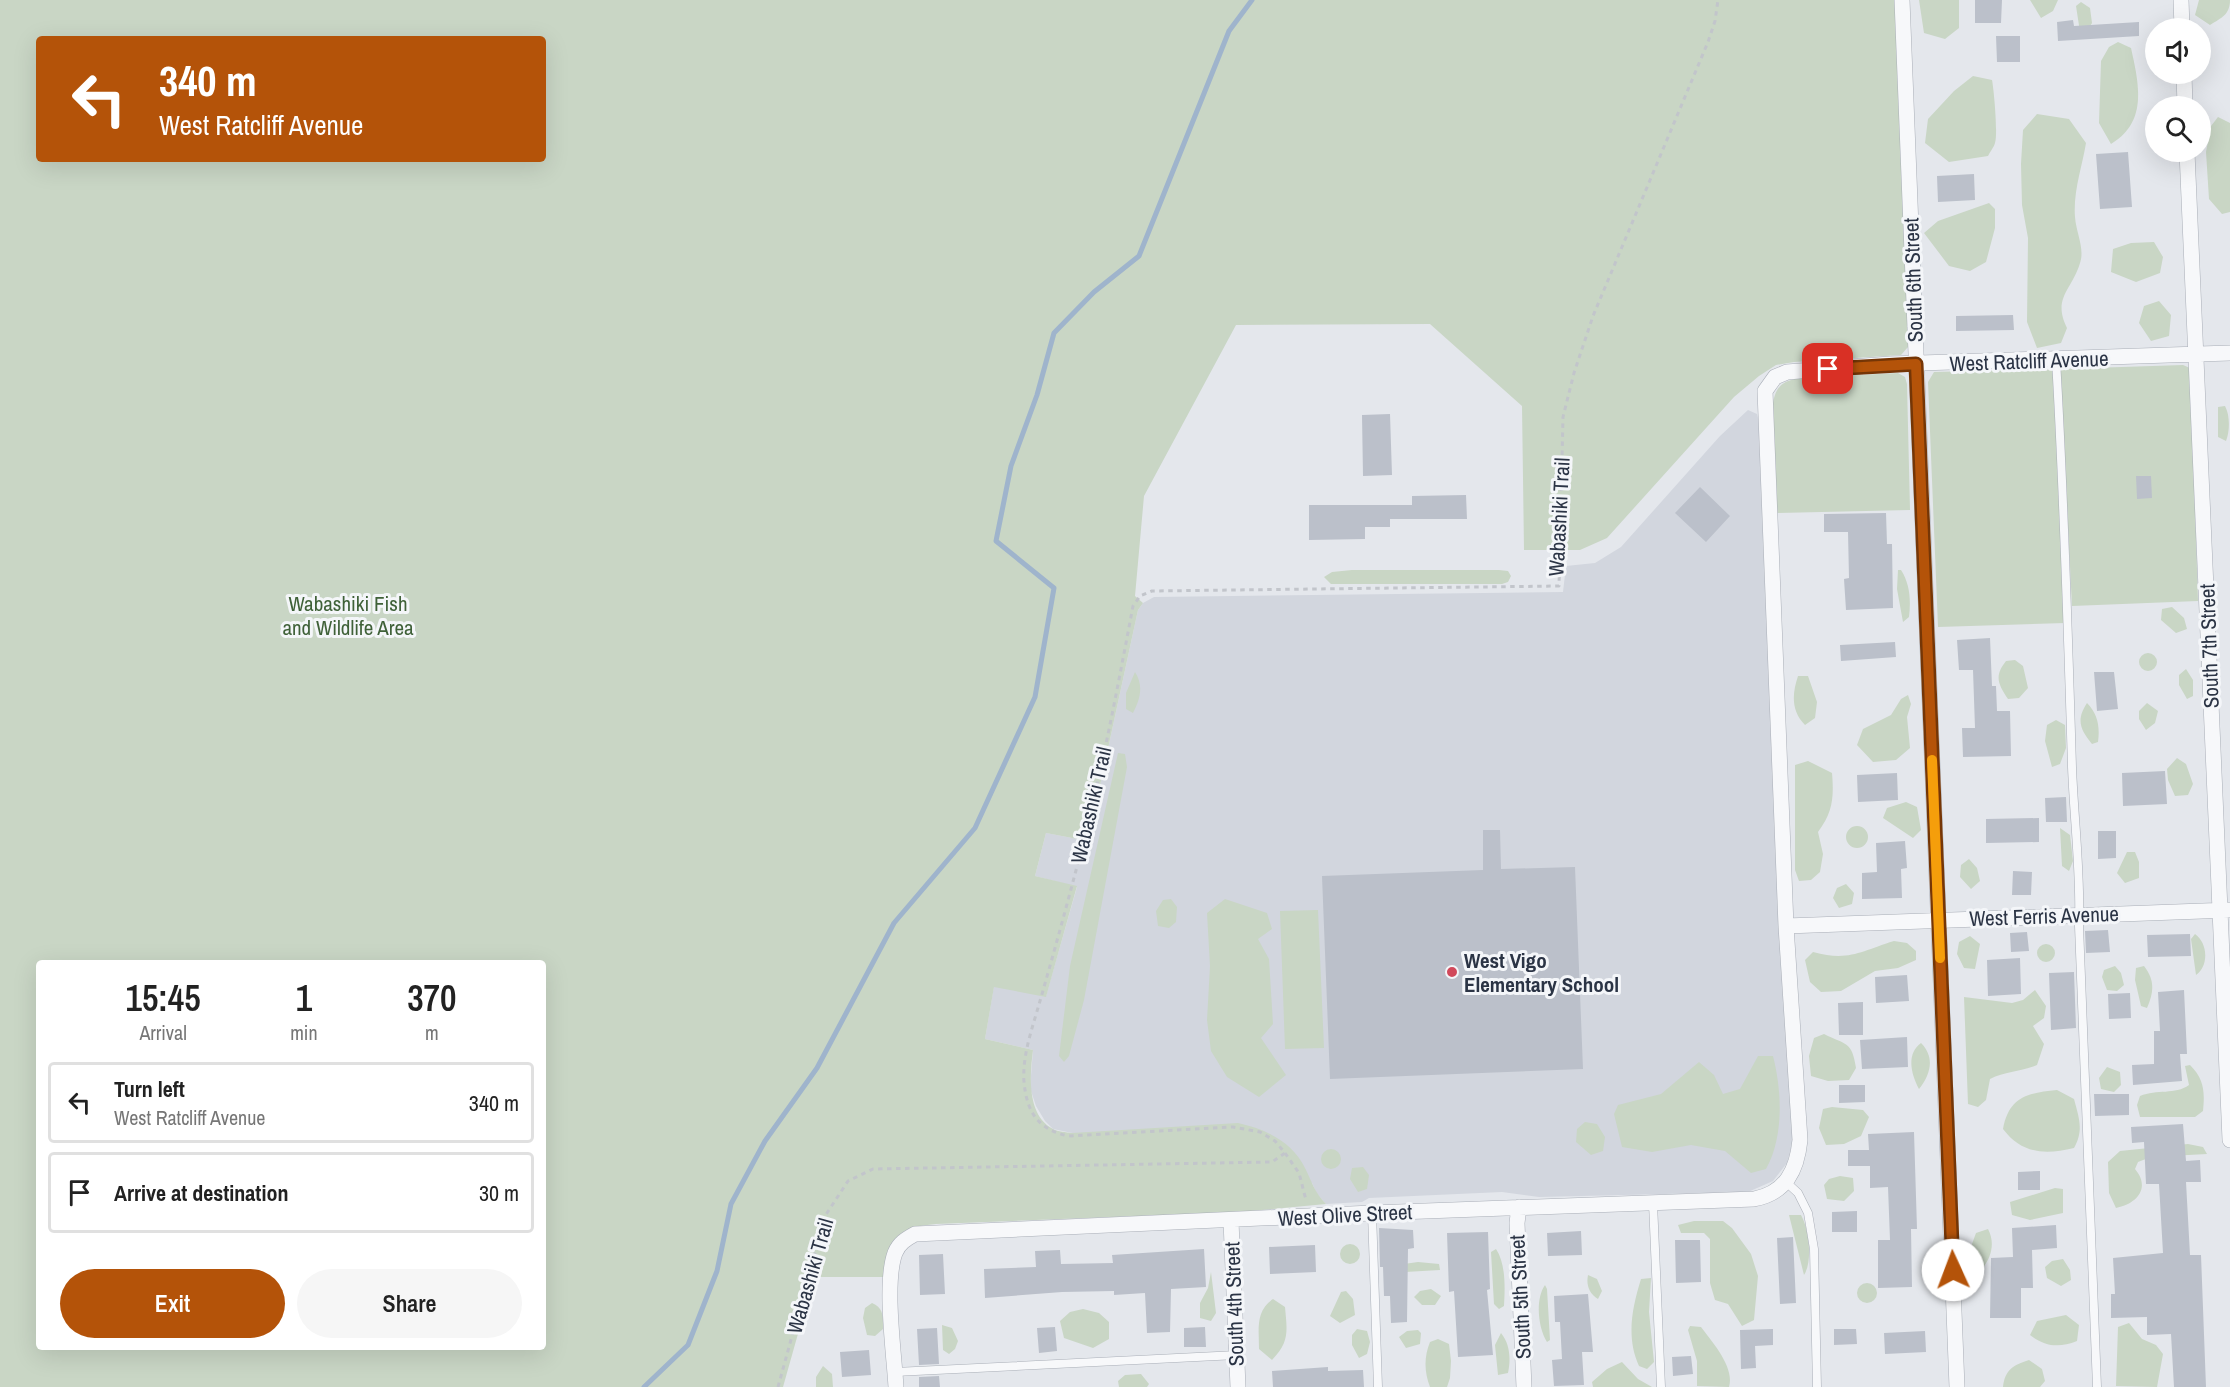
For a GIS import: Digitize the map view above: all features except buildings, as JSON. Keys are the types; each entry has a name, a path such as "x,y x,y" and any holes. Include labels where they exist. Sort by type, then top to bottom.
{"street":[{"name":"South 6th Street","path":"1902,0 1958,1387"},
{"path":"2181,0 2182,18"},
{"name":"South 7th Street","path":"2187,162 2225,910 2230,1140"},
{"name":"West Ratcliff Avenue","path":"1786,926 1765,391 1775,377 1787,372 1916,364 2230,354"},
{"name":"West Ferris Avenue","path":"1786,926 2225,910"},
{"path":"1786,926 1800,1140 1797,1166 1786,1182"},
{"name":"West Olive Street","path":"895,1380 890,1281 895,1252 902,1242 915,1234 1372,1213 1754,1199 1766,1197 1786,1182"},
{"name":"South 5th Street","path":"1520,1207 1517,1223 1524,1387"},
{"name":"South 4th Street","path":"1231,1221 1238,1387"}],"lane":[{"path":"2056,360 2066,548 2072,771 2081,893 2097,1387"},
{"path":"1786,1182 1798,1193 1808,1213 1814,1249 1817,1387"},
{"path":"1653,1203 1661,1387"},
{"path":"1372,1213 1378,1387"},
{"path":"895,1380 1237,1354"}],"path":[{"name":"Wabashiki Trail","path":"778,1387 825,1216 848,1180 873,1169 1272,1162 1285,1153 1275,1141 1260,1132 1233,1127 1068,1136 1048,1132 1039,1123 1026,1095 1024,1078 1028,1045 1076,871 1114,704 1133,606 1140,596 1152,591 1559,586 1563,417 1574,374 1593,316 1708,42 1715,21 1718,0"},
{"path":"1285,1153 1299,1173 1306,1191 1308,1216"}],"shaded area":[{"path":"1748,410 1757,414 1759,421 1794,1137 1787,1163 1773,1181 1748,1192 1539,1197 1502,1192 1369,1198 1362,1202 1326,1204 1317,1194 1312,1183 1053,1129 1036,1106 1030,1088 1033,1050 985,1039 994,986 1046,996 1077,887 1035,876 1046,833 1088,841 1138,610 1143,603 1154,597 1563,592 1566,566 1595,563 1621,547 1720,436"}],"green space":[{"name":"Wabashiki Fish and Wildlife Area","path":"0,0 1896,0 1908,347 1901,355 1776,365 1734,397 1607,538 1580,550 1524,550 1522,406 1430,324 1236,325 1144,496 1135,596 1143,603 1138,610 1088,841 1046,833 1035,876 1077,886 1046,997 994,987 985,1039 1033,1050 1031,1082 1034,1104 1044,1123 1055,1130 1072,1133 1238,1123 1268,1133 1293,1150 1326,1204 1240,1212 936,1224 912,1228 896,1237 891,1244 884,1277 814,1277 783,1387 0,1387"},
{"path":"1919,0 1959,0 1959,28 1945,39 1924,33"},
{"path":"2030,0 2058,0 2053,11 2041,18"},
{"path":"2199,0 2230,0 2224,16 2211,24 2211,18 2200,18 2195,15"},
{"path":"2081,2 2090,8 2092,23 2086,33 2080,32 2076,6"},
{"path":"2118,42 2131,48 2138,101 2131,125 2111,144 2099,123 2101,61 2109,47"},
{"path":"1973,76 1992,80 1996,122 1995,143 1988,156 1949,162 1925,143 1928,119 1954,91"},
{"path":"2037,114 2069,119 2086,143 2075,208 2081,258 2077,272 2062,301 2063,318 2067,328 2061,343 2037,348 2027,322 2028,238 2022,205 2021,164 2023,130"},
{"path":"2218,117 2230,123 2230,212 2222,214 2209,199 2207,162 2211,162 2211,126"},
{"path":"1989,203 1995,209 1995,228 1986,262 1970,271 1949,266 1924,233 1938,221"},
{"path":"2154,242 2163,257 2160,273 2136,282 2111,272 2113,249 2131,243"},
{"path":"2159,301 2171,315 2169,336 2151,341 2139,323 2144,306"},
{"path":"2183,365 2190,368 2191,376 2198,601 2072,606 2060,369"},
{"path":"2050,369 2053,371 2065,623 1938,627 1928,382 1934,372"},
{"path":"1898,373 1905,377 1907,384 1910,510 1777,513 1773,403 1778,388 1799,378"},
{"path":"2225,406 2229,423 2226,441 2218,437 2218,407"},
{"path":"1499,570 1508,571 1511,576 1508,582 1502,584 1331,584 1324,577 1332,572"},
{"path":"1898,570 1901,570 1906,581 1910,598 1909,617 1903,622 1897,589"},
{"path":"2172,607 2184,618 2187,629 2176,633 2161,620 2162,609"},
{"path":"2144,653 2152,653 2157,658 2155,669 2144,671 2139,666 2139,658"},
{"path":"2015,660 2023,666 2028,688 2019,698 2008,699 2000,684 1999,676 2006,661"},
{"path":"2186,669 2193,680 2193,696 2187,699 2179,685 2179,675"},
{"path":"1135,672 1140,692 1133,713 1126,709 1126,693"},
{"path":"1798,676 1808,676 1817,702 1815,718 1805,725 1797,714 1794,702"},
{"path":"1908,695 1911,704 1907,717 1910,748 1896,760 1873,762 1857,745 1863,729 1891,715 1901,699"},
{"path":"2087,703 2096,716 2099,731 2098,742 2092,744 2081,724 2081,714"},
{"path":"2147,703 2158,711 2155,723 2146,730 2139,719 2139,711"},
{"path":"2056,720 2065,725 2066,748 2060,764 2052,767 2045,741 2047,725"},
{"path":"1118,753 1125,754 1127,767 1084,1000 1069,1056 1064,1062 1059,1056 1070,966"},
{"path":"2177,758 2186,764 2193,784 2188,795 2175,796 2168,780 2167,769"},
{"path":"1808,761 1832,773 1833,790 1830,811 1818,832 1823,854 1820,872 1811,880 1799,881 1795,870 1795,765"},
{"path":"1906,802 1917,807 1921,830 1913,838 1883,818 1887,808"},
{"path":"1857,826 1867,833 1868,837 1861,847 1857,848 1847,841 1846,837 1853,827"},
{"path":"2060,828 2070,835 2073,861 2069,871 2062,866"},
{"path":"2127,852 2135,852 2139,862 2139,878 2125,883 2117,873"},
{"path":"1969,859 1977,868 1980,881 1971,889 1960,877 1961,865"},
{"path":"1846,884 1854,893 1852,904 1839,908 1833,898 1837,888"},
{"path":"1171,899 1177,907 1176,922 1169,928 1158,926 1156,911 1163,900"},
{"path":"1225,899 1267,913 1272,929 1258,939 1269,959 1273,1024 1261,1038 1286,1075 1259,1097 1227,1077 1211,1051 1207,1020 1210,966 1207,913"},
{"path":"1318,910 1324,1048 1285,1049 1280,911"},
{"path":"2195,934 2202,943 2205,954 2203,966 2196,975 2191,939"},
{"path":"1970,936 1980,944 1975,969 1964,968 1957,954 1959,942"},
{"path":"1894,941 1907,943 1916,951 1916,960 1898,968 1875,971 1841,991 1821,992 1810,982 1805,960 1813,952 1846,956"},
{"path":"2042,944 2050,944 2055,949 2053,960 2042,962 2037,957 2037,949"},
{"path":"2115,966 2121,973 2124,985 2117,991 2107,990 2102,977 2104,970"},
{"path":"2144,966 2150,976 2152,986 2147,1008 2141,1006 2135,980 2136,968"},
{"path":"2035,990 2046,1006 2044,1018 2033,1026 2044,1044 2037,1065 1990,1079 1986,1100 1978,1107 1968,1104 1964,997 2012,1003 2023,1000"},
{"path":"1824,1034 1843,1042 1850,1048 1856,1068 1849,1080 1828,1081 1811,1076 1809,1056 1814,1038"},
{"path":"1921,1043 1928,1054 1930,1066 1919,1089 1911,1064 1913,1053"},
{"path":"1758,1056 1773,1056 1778,1084 1780,1114 1776,1143 1766,1169 1751,1173 1725,1151 1691,1145 1652,1152 1622,1147 1614,1114 1618,1105 1661,1094 1699,1062 1714,1075 1723,1094 1740,1089"},
{"path":"2190,1065 2198,1075 2202,1086 2203,1111 2195,1117 2140,1117 2137,1105 2140,1096 2178,1090 2189,1085 2185,1066"},
{"path":"2107,1067 2120,1072 2121,1085 2114,1092 2101,1089 2099,1078"},
{"path":"2057,1090 2074,1099 2080,1130 2074,1148 2053,1152 2035,1151 2018,1144 2003,1129 2006,1118 2015,1103 2028,1095"},
{"path":"1832,1107 1863,1110 1869,1117 1861,1136 1844,1144 1826,1145 1819,1128 1823,1109"},
{"path":"1585,1122 1597,1124 1605,1137 1603,1151 1591,1155 1576,1142 1577,1129"},
{"path":"2188,1144 2203,1147 2207,1154 2151,1157 2138,1162 2135,1169 2140,1176 2142,1189 2130,1203 2116,1208 2109,1193 2108,1162 2120,1151"},
{"path":"1327,1149 1335,1149 1341,1155 1341,1163 1335,1169 1327,1169 1321,1163 1321,1155"},
{"path":"1363,1167 1369,1175 1367,1189 1358,1192 1350,1179 1352,1168"},
{"path":"1840,1176 1853,1178 1854,1191 1844,1201 1827,1199 1824,1185 1829,1179"},
{"path":"2055,1188 2063,1189 2063,1213 2030,1220 2012,1215 2010,1202"},
{"path":"1789,1215 1801,1215 1806,1228 1809,1254 1804,1275"},
{"path":"1694,1221 1723,1221 1732,1228 1751,1254 1758,1276 1754,1320 1742,1326 1728,1304 1715,1300 1710,1283 1710,1239 1704,1233 1681,1233 1678,1225"},
{"path":"1988,1229 1991,1249 1982,1269 1974,1265 1972,1244 1976,1233"},
{"path":"1350,1244 1357,1247 1360,1254 1357,1261 1350,1264 1343,1261 1340,1254 1343,1247"},
{"path":"1496,1249 1502,1262 1505,1284 1504,1306 1499,1309 1494,1304 1491,1252"},
{"path":"2063,1259 2070,1270 2071,1280 2061,1286 2047,1278 2045,1267 2052,1261"},
{"path":"1418,1262 1439,1264 1440,1270 1405,1272 1404,1264"},
{"path":"1211,1272 1216,1313 1211,1321 1200,1318 1200,1303 1208,1288"},
{"path":"1588,1275 1597,1279 1602,1291 1598,1299 1589,1288"},
{"path":"1651,1278 1649,1312 1654,1362 1647,1369 1639,1366 1635,1355 1632,1323 1641,1279"},
{"path":"1867,1283 1874,1286 1877,1293 1874,1300 1867,1303 1860,1300 1857,1293 1860,1286"},
{"path":"1545,1285 1550,1340 1547,1342 1541,1329 1539,1314 1540,1298"},
{"path":"1431,1289 1441,1296 1435,1305 1422,1305 1414,1297 1420,1291"},
{"path":"1346,1291 1353,1299 1355,1315 1340,1323 1330,1316 1341,1292"},
{"path":"1273,1299 1285,1307 1287,1329 1285,1341 1272,1360 1259,1349 1259,1328 1263,1309"},
{"path":"872,1303 879,1307 883,1317 883,1329 875,1336 867,1335 863,1318 865,1308"},
{"path":"1083,1309 1099,1313 1109,1322 1109,1339 1093,1348 1064,1338 1060,1321 1070,1312"},
{"path":"2066,1315 2079,1325 2077,1341 2064,1345 2053,1345 2030,1335 2037,1321"},
{"path":"2129,1323 2142,1339 2156,1345 2163,1354 2157,1387 2116,1386 2118,1327"},
{"path":"942,1325 952,1328 958,1341 955,1349 949,1354 943,1350"},
{"path":"1690,1326 1701,1327 1716,1347 1729,1371 1729,1387 1697,1386 1697,1361 1688,1330"},
{"path":"1357,1329 1367,1331 1370,1342 1367,1354 1359,1358 1352,1345 1352,1335"},
{"path":"1418,1330 1421,1333 1420,1344 1406,1348 1399,1337 1407,1331"},
{"path":"1501,1333 1508,1347 1509,1362 1508,1373 1498,1375 1495,1345"},
{"path":"1438,1339 1449,1344 1451,1361 1447,1387 1430,1387 1427,1375 1428,1348 1430,1342"},
{"path":"2029,1360 2042,1369 2045,1381 2040,1387 2003,1387 2008,1372 2018,1364"},
{"path":"1622,1362 1638,1379 1652,1387 1593,1387 1592,1382 1607,1369"},
{"path":"823,1366 832,1374 833,1387 816,1387 816,1377"},
{"path":"1141,1374 1149,1384 1147,1387 1119,1387 1118,1381 1125,1375"}],"waterway":[{"path":"644,1387 688,1345 717,1271 731,1204 765,1141 817,1068 894,923 975,828 1035,697 1054,588 996,541 1011,466 1037,395 1054,333 1094,292 1139,256 1229,31 1252,0"}],"slow traffic":[{"path":"1932,760 1940,958"}],"place":[{"name":"West Vigo Elementary School","path":"1452,972"}],"route":[{"path":"1828,369 1916,364 1953,1270"}]}
